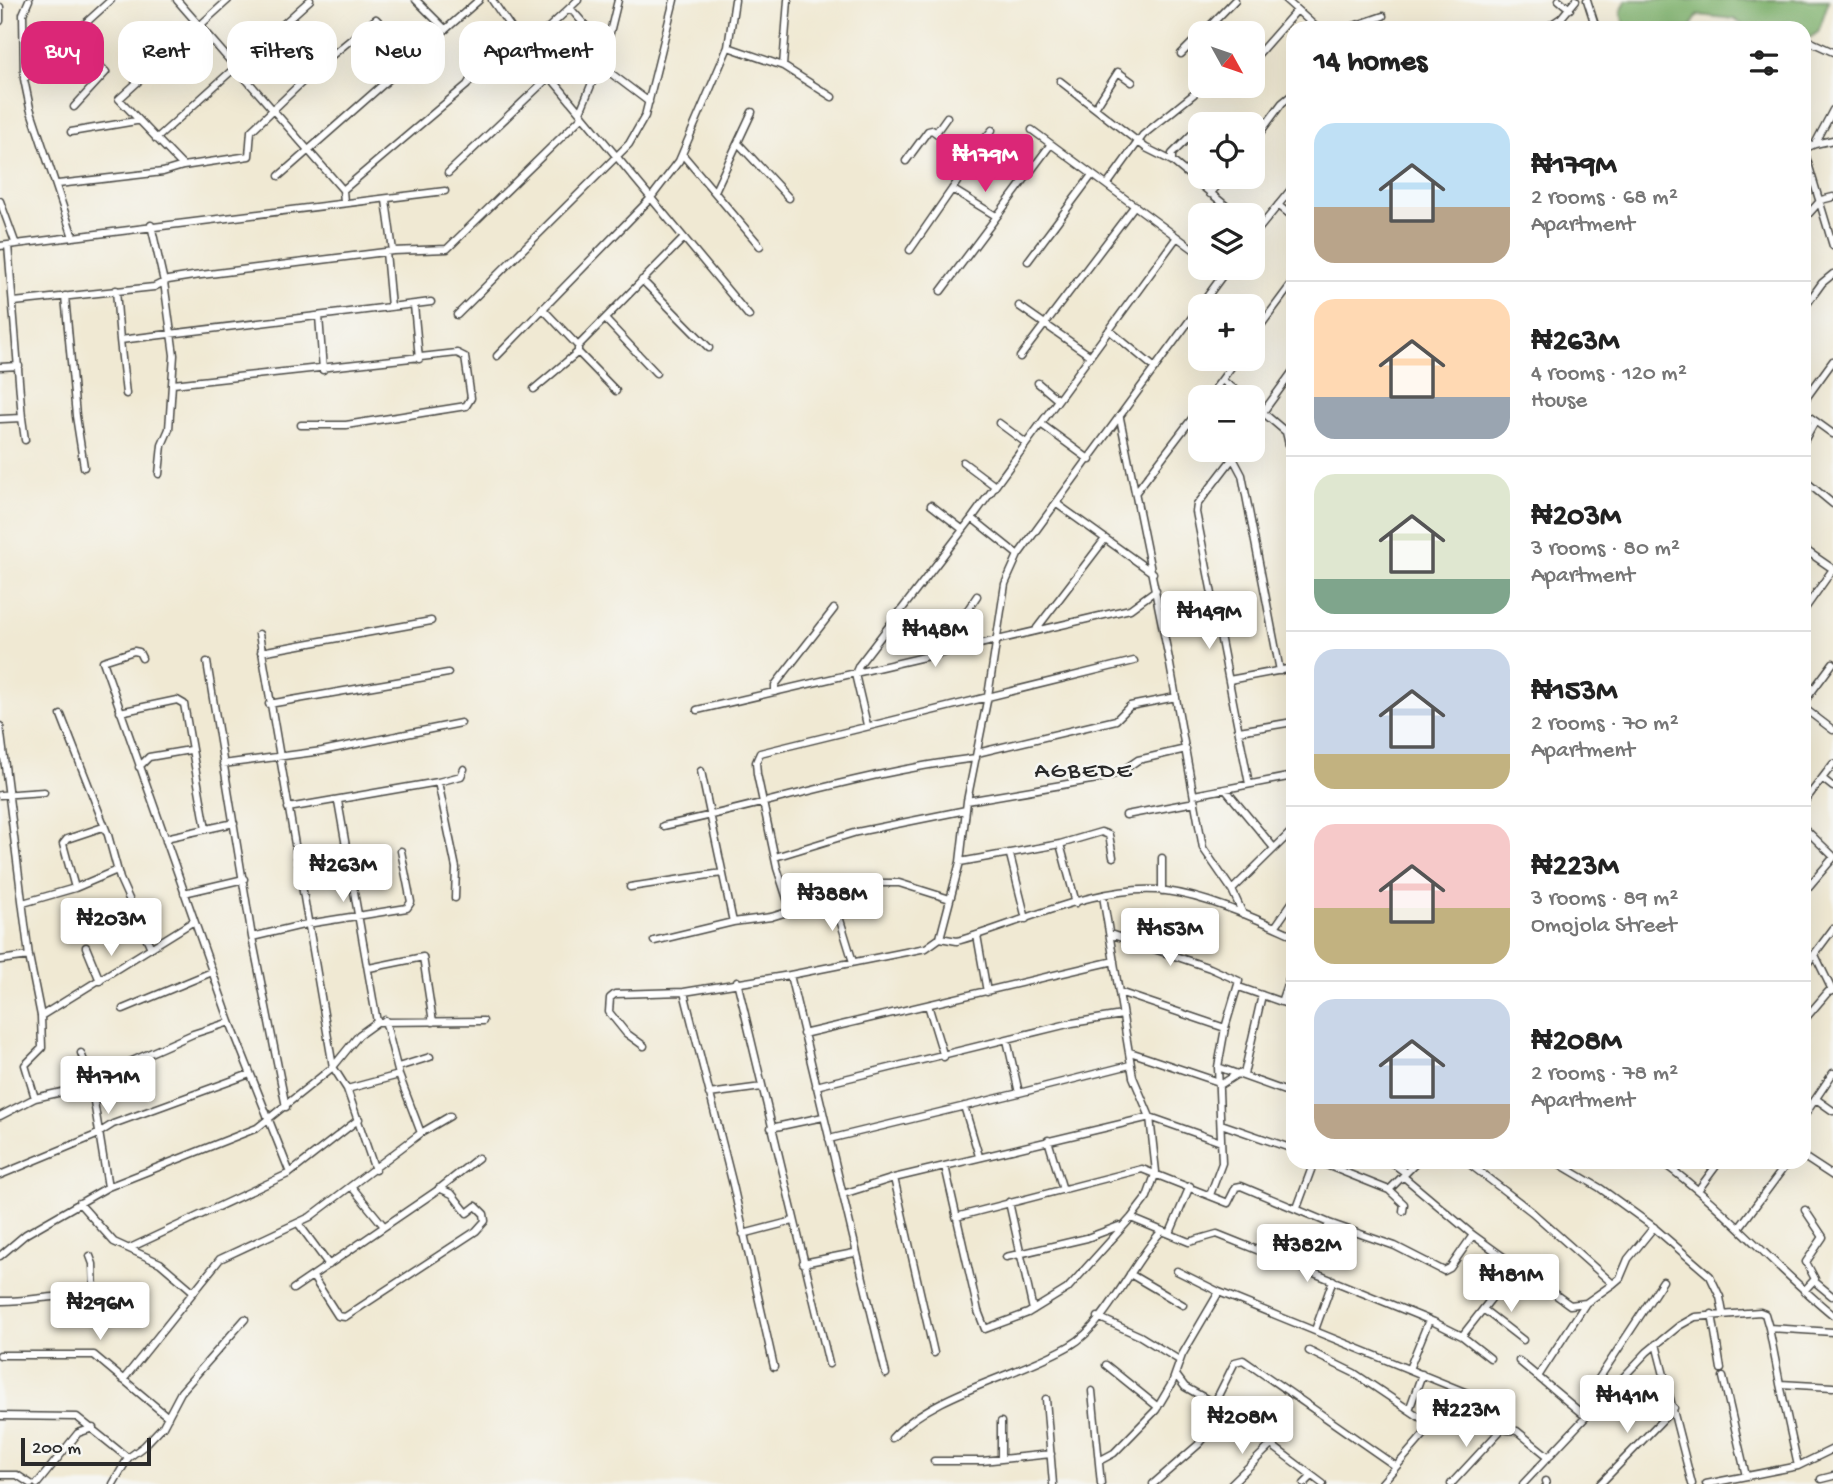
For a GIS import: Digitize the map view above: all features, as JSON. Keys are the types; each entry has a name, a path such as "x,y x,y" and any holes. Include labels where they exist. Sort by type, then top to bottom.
{"street":[{"path":"23,21 29,0"},
{"path":"88,21 111,0"},
{"path":"177,0 196,21"},
{"path":"205,21 228,0"},
{"path":"287,21 310,0"},
{"path":"416,0 437,21"},
{"path":"445,29 479,0"},
{"path":"492,0 506,21"},
{"path":"556,21 578,0"},
{"path":"613,21 618,0"},
{"path":"457,315 617,158 640,128 674,0"},
{"path":"497,356 650,199 683,155 728,47 735,0"},
{"path":"783,66 788,0"},
{"path":"1214,21 1235,0"},
{"path":"1286,0 1309,21"},
{"path":"1559,0 1570,9"},
{"path":"1555,21 1570,9 1576,0"},
{"path":"1587,0 1594,21"},
{"path":"0,7 0,21"},
{"path":"570,8 581,21"},
{"path":"1287,21 1297,10"},
{"path":"1368,21 1383,16"},
{"path":"1265,46 1286,22"},
{"path":"213,40 227,56"},
{"path":"58,184 163,172 183,166 249,156 249,135 274,109 351,41"},
{"path":"1811,42 1833,52"},
{"path":"728,47 783,66 832,97"},
{"path":"1181,54 1188,47"},
{"path":"1095,108 1118,72 1132,82"},
{"path":"156,139 227,76"},
{"path":"616,77 649,102"},
{"path":"1060,81 1139,141 1172,160 1222,203"},
{"path":"25,84 30,108 74,237"},
{"path":"75,107 95,84"},
{"path":"136,84 119,99 136,121 183,166"},
{"path":"252,84 343,190 344,202"},
{"path":"279,176 383,84"},
{"path":"343,190 468,84"},
{"path":"448,173 542,84"},
{"path":"557,84 749,316"},
{"path":"14,302 154,287 164,282 389,251 452,247 581,114 593,84"},
{"path":"1107,185 1139,141 1189,98"},
{"path":"1265,126 1286,100"},
{"path":"1815,144 1833,110"},
{"path":"715,191 752,113"},
{"path":"937,131 947,117"},
{"path":"71,132 136,121"},
{"path":"910,250 957,182 969,159 992,130"},
{"path":"1032,130 1188,245"},
{"path":"906,161 928,131 937,131 969,159"},
{"path":"1172,160 1172,154 1188,138"},
{"path":"1811,146 1833,140"},
{"path":"738,143 789,198"},
{"path":"941,291 1051,144"},
{"path":"683,155 760,246"},
{"path":"1811,170 1833,246"},
{"path":"1028,261 1092,175"},
{"path":"957,182 961,192"},
{"path":"952,189 961,192 996,216"},
{"path":"1210,194 1214,189"},
{"path":"0,246 151,225 344,202 386,200 445,191"},
{"path":"1265,220 1286,195"},
{"path":"1811,211 1821,200 1833,197"},
{"path":"386,200 391,307"},
{"path":"0,201 11,244 25,440"},
{"path":"1020,357 1135,205"},
{"path":"1278,205 1286,211"},
{"path":"151,225 164,282 171,333 173,384 169,429 162,445 159,474"},
{"path":"867,725 855,674 1177,237"},
{"path":"534,389 578,349 684,238"},
{"path":"1811,298 1822,283 1833,274"},
{"path":"642,280 709,348"},
{"path":"116,290 126,394"},
{"path":"1265,320 1286,291"},
{"path":"65,296 76,416 84,467"},
{"path":"120,340 431,302"},
{"path":"414,305 419,359"},
{"path":"1019,306 1089,355"},
{"path":"542,308 616,391"},
{"path":"319,316 323,370"},
{"path":"605,319 656,373"},
{"path":"940,939 960,862 967,801 988,696 1004,584 1018,555 1188,323"},
{"path":"1109,330 1154,368"},
{"path":"173,384 463,354 468,377 469,404 346,425 301,425"},
{"path":"0,367 19,366"},
{"path":"1811,392 1831,366"},
{"path":"1218,385 1228,371"},
{"path":"1222,380 1229,385"},
{"path":"1265,411 1286,381"},
{"path":"1038,383 1058,400"},
{"path":"1265,413 1286,429"},
{"path":"0,419 22,418"},
{"path":"1120,418 1153,573 1203,848 1232,890 1243,914"},
{"path":"1811,418 1833,434"},
{"path":"1811,428 1815,421"},
{"path":"999,423 1026,443"},
{"path":"1041,424 1090,460"},
{"path":"1136,492 1188,427"},
{"path":"1230,462 1198,505 1196,512 1249,784"},
{"path":"1235,462 1242,475 1280,671"},
{"path":"963,463 995,486"},
{"path":"1811,486 1833,503"},
{"path":"1056,504 1153,573"},
{"path":"931,505 962,530"},
{"path":"972,518 1018,555"},
{"path":"1037,628 1105,539"},
{"path":"1811,553 1833,569 1811,600"},
{"path":"697,710 996,642 1037,628 1130,609 1156,590"},
{"path":"938,654 977,597"},
{"path":"775,692 775,685 802,646 834,608"},
{"path":"261,652 431,621"},
{"path":"258,634 277,757 333,1067 347,1088 375,1170"},
{"path":"142,658 139,652 134,651 103,661 115,688 120,712 230,1022 290,1173"},
{"path":"791,911 775,857 756,762 760,752 1134,661"},
{"path":"207,662 252,937 286,1107"},
{"path":"1811,693 1833,663"},
{"path":"1229,680 1286,670"},
{"path":"269,704 448,673"},
{"path":"663,827 863,777 976,755 1116,720 1130,706 1176,697"},
{"path":"120,712 179,700 184,704 206,830"},
{"path":"1811,713 1833,730"},
{"path":"61,715 117,870 151,948"},
{"path":"223,764 371,743 461,723"},
{"path":"1239,731 1286,723"},
{"path":"0,726 29,956 41,1016 41,1050 31,1055 24,1065 35,1098"},
{"path":"139,767 149,757 190,750"},
{"path":"967,801 1097,779 1119,773 1138,760 1186,750"},
{"path":"1811,794 1833,764"},
{"path":"288,808 438,782 461,776 464,769"},
{"path":"701,771 733,922"},
{"path":"1126,815 1225,789 1286,777"},
{"path":"1824,779 1833,787"},
{"path":"438,782 456,868 455,898"},
{"path":"1225,789 1274,848"},
{"path":"0,795 44,792"},
{"path":"338,801 377,1022"},
{"path":"775,857 857,832 966,810"},
{"path":"166,841 170,837 234,823"},
{"path":"75,888 64,844 67,839 103,827"},
{"path":"960,862 1010,855 1104,832 1109,835 1113,857"},
{"path":"1811,834 1832,853 1811,882"},
{"path":"1232,890 1286,837"},
{"path":"1060,844 1076,902"},
{"path":"252,937 307,924 410,906 401,851"},
{"path":"1010,855 1026,919"},
{"path":"1162,858 1162,891"},
{"path":"23,903 75,888 117,870"},
{"path":"630,887 722,873"},
{"path":"184,893 244,879"},
{"path":"654,940 733,922 771,917 891,881 950,899"},
{"path":"644,1046 615,1021 609,1012 610,998 625,992 684,992 737,981 790,975 926,948 940,939 957,941 1102,896 1162,891 1243,914 1286,932"},
{"path":"945,1166 984,1328 1033,1310 1067,1289 1147,1197 1156,1172 1150,1117 1135,1084 1130,1065 1130,1052 1102,896"},
{"path":"833,897 853,962"},
{"path":"1275,927 1286,911"},
{"path":"41,1016 194,921"},
{"path":"1811,959 1833,929"},
{"path":"1110,934 1238,979 1239,988 1226,1028 1218,1067 1222,1163 1210,1195"},
{"path":"977,935 987,992"},
{"path":"86,947 100,981"},
{"path":"1811,1012 1832,990 1815,954"},
{"path":"0,960 29,956"},
{"path":"369,968 423,957 433,1022"},
{"path":"803,1034 1114,961"},
{"path":"123,1009 212,972"},
{"path":"790,975 843,1194 854,1253 886,1374"},
{"path":"737,981 829,1364"},
{"path":"1281,1002 1286,987"},
{"path":"1239,988 1286,1004"},
{"path":"684,992 774,1367"},
{"path":"1119,992 1226,1028"},
{"path":"1241,1074 1262,995"},
{"path":"928,1005 944,1056"},
{"path":"816,1086 1072,1023 1122,1015"},
{"path":"385,1020 399,1071 421,1133"},
{"path":"0,1256 26,1234 108,1187 246,1134 286,1107 333,1067 359,1034 377,1022 483,1021"},
{"path":"0,1116 35,1098 62,1092 90,1077 230,1022"},
{"path":"1007,1041 1019,1093"},
{"path":"1130,1052 1219,1084 1241,1074"},
{"path":"81,1053 90,1077 97,1135 108,1187"},
{"path":"347,1088 399,1071 430,1057"},
{"path":"829,1139 1130,1065"},
{"path":"1218,1067 1286,1090"},
{"path":"1811,1106 1833,1073"},
{"path":"0,1175 97,1135 113,1124 250,1074"},
{"path":"709,1094 762,1087"},
{"path":"1816,1099 1833,1111"},
{"path":"964,1106 979,1156"},
{"path":"123,1380 220,1259 310,1217 421,1133 450,1116"},
{"path":"771,1128 823,1117"},
{"path":"843,1194 979,1156 1150,1117 1221,1142"},
{"path":"130,1248 290,1173 359,1119"},
{"path":"1221,1124 1286,1147"},
{"path":"1048,1140 1063,1190"},
{"path":"293,1289 478,1158"},
{"path":"1811,1162 1833,1176"},
{"path":"956,1217 1142,1169 1156,1172 1228,1203 1239,1185 1329,1223 1395,1246 1444,1271 1450,1268 1473,1235"},
{"path":"1297,1208 1314,1169"},
{"path":"1335,1169 1389,1190 1404,1204 1403,1211"},
{"path":"1399,1169 1473,1235 1516,1267 1570,1305 1586,1303"},
{"path":"1389,1190 1411,1169"},
{"path":"1476,1169 1532,1212 1614,1284"},
{"path":"1568,1169 1600,1188 1654,1227 1710,1276 1720,1297 1723,1313"},
{"path":"1672,1169 1699,1189 1804,1291 1833,1315"},
{"path":"1699,1189 1714,1169"},
{"path":"1739,1228 1783,1169"},
{"path":"894,1178 934,1353"},
{"path":"351,1186 383,1225"},
{"path":"1170,1233 1190,1186"},
{"path":"313,1277 338,1316 345,1317 476,1231 485,1221 480,1208 476,1206 467,1213 452,1194 439,1188"},
{"path":"1009,1202 1033,1310"},
{"path":"79,1203 114,1242 160,1263 194,1292"},
{"path":"1804,1291 1814,1281 1815,1276 1806,1262 1823,1237 1805,1210"},
{"path":"1131,1218 1160,1233 1170,1233 1189,1242 1217,1234 1429,1320 1462,1336 1490,1358"},
{"path":"743,1234 793,1221"},
{"path":"298,1223 329,1265"},
{"path":"1311,1271 1329,1223"},
{"path":"1006,1257 1087,1238 1121,1226"},
{"path":"1539,1375 1586,1303 1620,1278 1628,1259 1654,1227"},
{"path":"892,1438 918,1413 1073,1344 1098,1317 1160,1233"},
{"path":"803,1264 854,1253"},
{"path":"90,1256 93,1264 94,1295"},
{"path":"1462,1336 1516,1267"},
{"path":"1177,1271 1219,1292 1499,1406"},
{"path":"1130,1274 1183,1305"},
{"path":"1315,1330 1333,1280"},
{"path":"1606,1399 1594,1390 1594,1385 1662,1281"},
{"path":"1814,1281 1832,1296"},
{"path":"1099,1461 1114,1453 1157,1407 1175,1375 1179,1360 1219,1292"},
{"path":"0,1301 94,1295 113,1301 124,1309"},
{"path":"1483,1309 1523,1340"},
{"path":"1523,1484 1656,1344 1687,1321 1723,1313 1765,1314 1798,1466"},
{"path":"1712,1314 1722,1373 1746,1476"},
{"path":"1098,1317 1140,1336 1179,1360"},
{"path":"113,1484 128,1458 144,1446 168,1417 181,1392 245,1319"},
{"path":"1409,1368 1429,1320"},
{"path":"1769,1328 1833,1332"},
{"path":"1656,1344 1692,1484"},
{"path":"1308,1351 1354,1373 1409,1410 1434,1423 1523,1433 1549,1457"},
{"path":"0,1355 89,1353 104,1361 168,1417"},
{"path":"1215,1402 1236,1362 1243,1360 1331,1424 1394,1465"},
{"path":"1520,1361 1586,1417"},
{"path":"1106,1365 1157,1407"},
{"path":"1409,1410 1422,1374"},
{"path":"1175,1375 1185,1387 1215,1402 1270,1447 1323,1484"},
{"path":"1780,1384 1833,1387"},
{"path":"1092,1391 1101,1484"},
{"path":"1046,1399 1053,1484"},
{"path":"1600,1484 1674,1408"},
{"path":"1153,1484 1199,1444 1227,1411"},
{"path":"0,1416 61,1414 83,1420 128,1458"},
{"path":"37,1484 78,1433 83,1420"},
{"path":"1001,1422 1001,1459"},
{"path":"1381,1484 1394,1465 1434,1423"},
{"path":"78,1433 93,1428"},
{"path":"1451,1484 1500,1431"},
{"path":"1231,1484 1270,1447"},
{"path":"1706,1484 1798,1466 1833,1449"},
{"path":"934,1461 1051,1454"},
{"path":"0,1475 17,1475 31,1484"},
{"path":"1304,1484 1312,1476"},
{"path":"1821,1479 1833,1476"}],"green space":[{"path":"1626,0 1829,0 1818,32 1811,37 1811,21 1737,21 1698,15 1694,21 1623,21 1621,12"}],"district":[{"name":"AGBEDE","path":"1084,769"}]}
